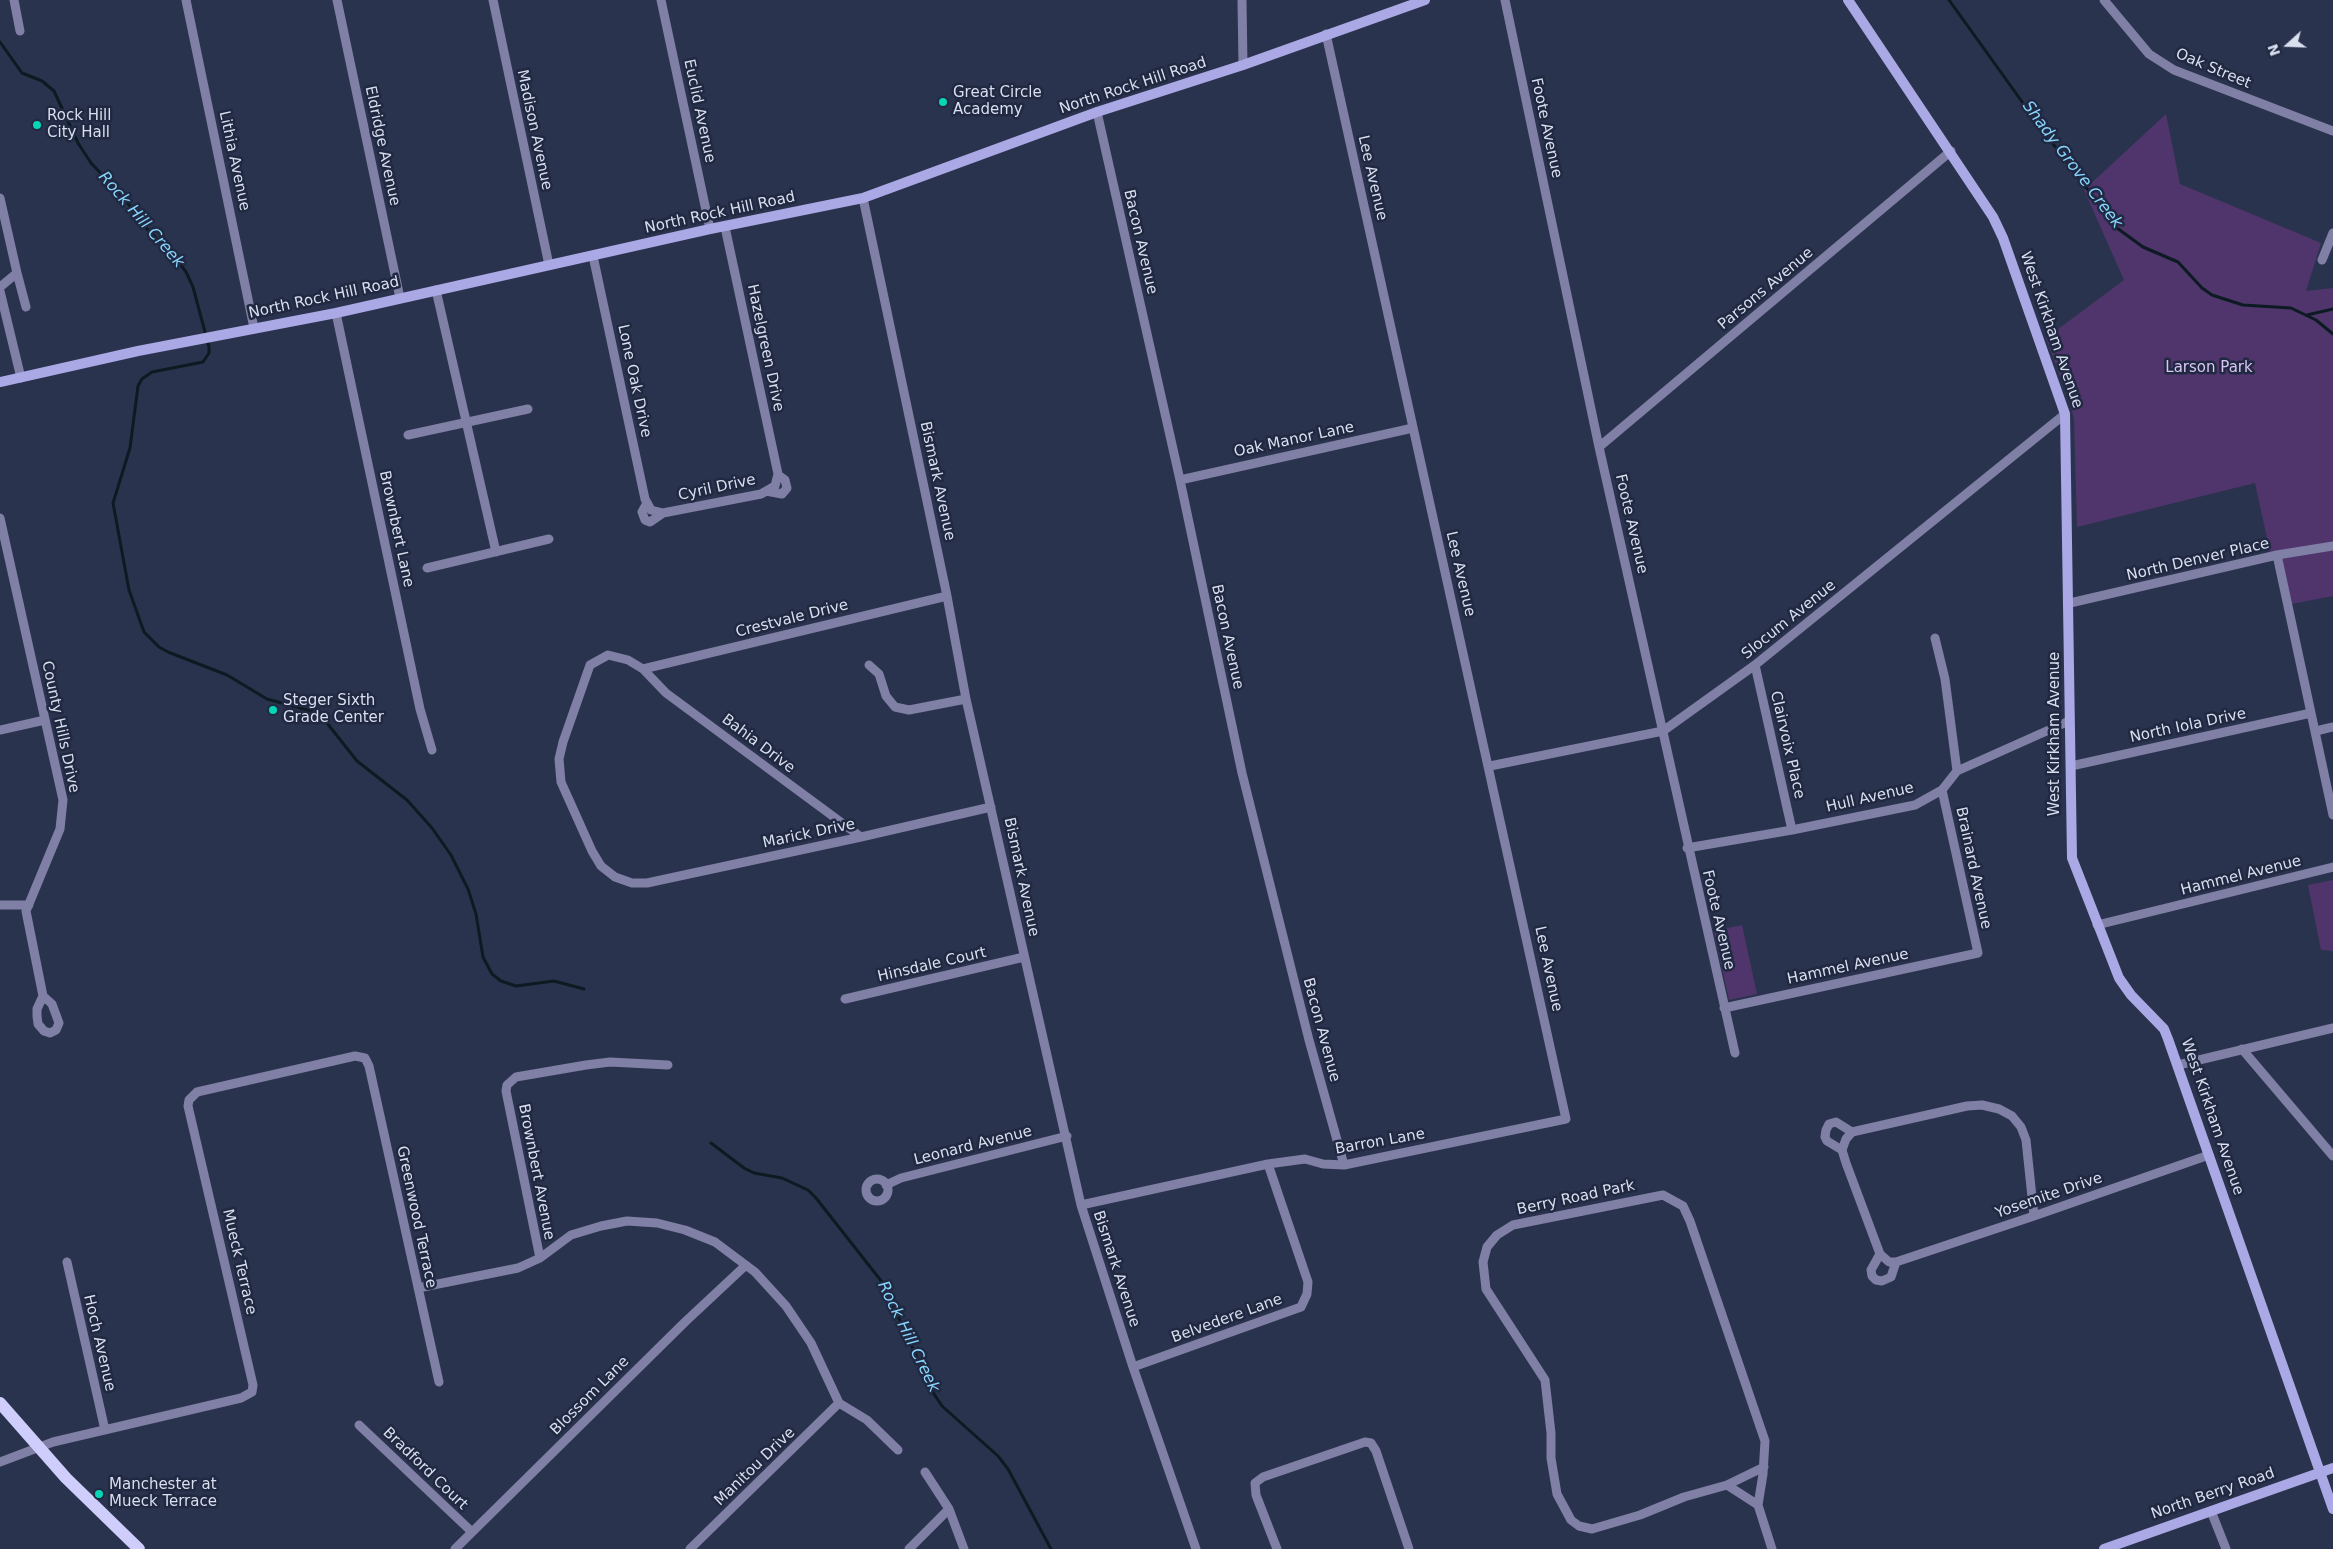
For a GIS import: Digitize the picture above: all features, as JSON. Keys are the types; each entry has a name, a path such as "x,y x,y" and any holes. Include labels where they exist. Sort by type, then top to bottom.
{"main road":[{"path":"0,1403 37,1448 139,1549"}],"street":[{"path":"14,0 20,31"},
{"name":"Lithia Avenue","path":"186,0 254,328"},
{"name":"Eldridge Avenue","path":"337,0 400,298"},
{"name":"Madison Avenue","path":"493,0 549,265"},
{"name":"Euclid Avenue","path":"660,0 710,229"},
{"path":"1242,0 1243,65"},
{"name":"North Rock Hill Road","path":"0,382 221,334 336,314 710,229 863,198 1097,112 1243,65 1425,0"},
{"name":"Foote Avenue","path":"1505,0 1599,447 1735,1053"},
{"name":"West Kirkham Avenue","path":"1848,0 1993,216 2003,238 2065,414 2070,603 2069,721 2072,858 2119,978 2131,994 2164,1029 2333,1510"},
{"name":"Oak Street","path":"2104,0 2149,54 2174,70 2333,131"},
{"name":"Lee Avenue","path":"1326,34 1490,766 1566,1119"},
{"name":"Bacon Avenue","path":"1097,112 1180,480 1242,773 1309,1040 1344,1165"},
{"name":"Parsons Avenue","path":"1599,447 1951,151"},
{"path":"0,198 26,307"},
{"name":"Bismark Avenue","path":"863,198 947,596 966,699 1024,957 1067,1136 1081,1205 1133,1367 1196,1549"},
{"name":"Hazelgreen Drive","path":"725,227 778,474 775,486"},
{"path":"2322,260 2333,233"},
{"name":"Lone Oak Drive","path":"593,256 649,506"},
{"path":"17,273 0,289 21,378"},
{"path":"436,290 496,552"},
{"name":"Brownbert Lane","path":"336,314 420,709 432,750"},
{"path":"408,435 466,424 528,409"},
{"name":"Slocum Avenue","path":"1490,766 1662,731 1755,665 2065,414"},
{"name":"Oak Manor Lane","path":"1180,480 1414,428"},
{"name":"Hazelgreen Drive","path":"766,491 782,494 787,488 785,480 778,474"},
{"name":"Cyril Drive","path":"649,506 663,513 761,494 775,486"},
{"name":"County Hills Drive","path":"0,518 4,556 45,720 62,800 60,829 26,912 43,996"},
{"path":"427,568 549,539"},
{"name":"North Denver Place","path":"2070,603 2277,555 2333,546"},
{"path":"2277,555 2333,815"},
{"name":"Crestvale Drive","path":"642,669 947,596"},
{"path":"1935,638 1945,679 1957,771"},
{"name":"Bahia Drive","path":"632,883 615,877 601,866 592,851 561,782 560,759 569,724 590,664 608,655 628,660 642,669 666,693 860,837"},
{"path":"869,665 879,674 886,696 895,706 909,710 966,699"},
{"name":"Clairvoix Place","path":"1755,665 1792,830"},
{"name":"North Iola Drive","path":"2071,766 2311,713"},
{"path":"0,730 45,720"},
{"name":"Hull Avenue","path":"1688,848 1792,830 1915,805 1942,790 1957,771 2069,721"},
{"path":"2316,731 2333,727"},
{"name":"Brainard Avenue","path":"1942,790 1978,953"},
{"name":"Marick Drive","path":"632,883 647,883 991,807"},
{"name":"Hammel Avenue","path":"2097,924 2333,868"},
{"path":"0,905 29,904"},
{"name":"Hammel Avenue","path":"1724,1008 1978,953"},
{"name":"Hinsdale Court","path":"845,999 1024,957"},
{"path":"2178,1065 2333,1028"},
{"path":"2242,1049 2333,1156"},
{"name":"Mueck Terrace","path":"0,1462 53,1442 241,1398 252,1392 253,1385 188,1106 192,1094 355,1056 364,1058"},
{"name":"Greenwood Terrace","path":"364,1058 369,1066 439,1382"},
{"name":"Brownbert Avenue","path":"540,1258 506,1091 510,1081 516,1077 610,1062 668,1065"},
{"path":"1842,1150 1846,1139 1852,1132 1967,1106 1982,1105 1999,1109 2012,1116 2021,1127 2026,1140 2034,1216"},
{"name":"Barron Lane","path":"1081,1205 1268,1164 1305,1159 1322,1164 1344,1165 1566,1119"},
{"path":"1852,1132 1836,1122 1830,1124 1826,1130 1825,1137 1827,1141 1842,1150 1880,1254 1893,1262 1891,1277 1882,1281 1876,1280 1872,1276 1871,1270 1880,1254"},
{"name":"Leonard Avenue","path":"886,1185 901,1178 1067,1136"},
{"name":"Yosemite Drive","path":"1893,1262 2034,1216 2209,1155"},
{"name":"Belvedere Lane","path":"1133,1367 1300,1307 1307,1294 1308,1282 1268,1164"},
{"name":"Berry Road Park","path":"1764,1467 1727,1485 1684,1497 1640,1515 1592,1528 1579,1526 1571,1520 1557,1494 1551,1458 1551,1433 1545,1380 1486,1289 1483,1262 1487,1247 1497,1235 1513,1225 1663,1195 1683,1206 1690,1221 1765,1441 1764,1467 1758,1505 1772,1549"},
{"path":"418,1288 512,1269 540,1258 571,1235 627,1222 657,1222 685,1230 715,1242 746,1265 786,1306 811,1343 839,1403 867,1420 898,1450"},
{"name":"Hoch Avenue","path":"67,1262 105,1430"},
{"name":"Blossom Lane","path":"455,1549 685,1322 746,1265"},
{"name":"Manitou Drive","path":"690,1549 839,1403"},
{"name":"Bradford Court","path":"359,1425 472,1532"},
{"path":"1277,1549 1256,1495 1255,1483 1263,1477 1365,1442 1371,1443 1376,1451 1408,1549"},
{"name":"North Berry Road","path":"2104,1549 2333,1468"},
{"path":"925,1472 949,1509 964,1549"},
{"path":"1727,1485 1758,1505"},
{"path":"909,1549 949,1509"},
{"path":"2211,1511 2226,1549"}],"green space":[{"name":"Larson Park","path":"2166,114 2180,184 2321,243 2306,291 2333,288 2333,596 2291,604 2280,550 2270,552 2255,483 2077,527 2074,420 2071,405 2046,338 2124,280 2084,190"},
{"path":"2333,880 2333,951 2321,950 2308,885"},
{"path":"1742,925 1757,994 1729,1000 1714,931"}],"waterway":[{"name":"Shady Grove Creek","path":"1949,0 2038,124 2117,228 2143,247 2178,262 2202,288 2212,295 2243,305 2291,308 2316,320 2333,334"},
{"name":"Rock Hill Creek","path":"0,42 22,73 42,81 54,91 78,143 91,163 124,198 147,229 173,254 186,272 193,287 209,347 209,353 203,362 152,372 142,379 138,386 130,448 113,503 129,590 144,632 159,647 168,652 227,675 267,699 315,712 323,718 357,761 407,800 432,828 451,855 468,889 476,914 483,957 492,974 501,981 516,986 554,981 584,989"},
{"path":"2307,315 2333,309"},
{"name":"Rock Hill Creek","path":"711,1143 744,1168 754,1173 782,1178 808,1190 816,1198 882,1282 934,1394 942,1406 998,1456 1008,1469 1051,1549"}],"place":[{"name":"Great Circle Academy","path":"943,102"},
{"name":"Rock Hill City Hall","path":"37,125"},
{"name":"Steger Sixth Grade Center","path":"273,710"},
{"name":"Manchester at Mueck Terrace","path":"99,1494"}]}
